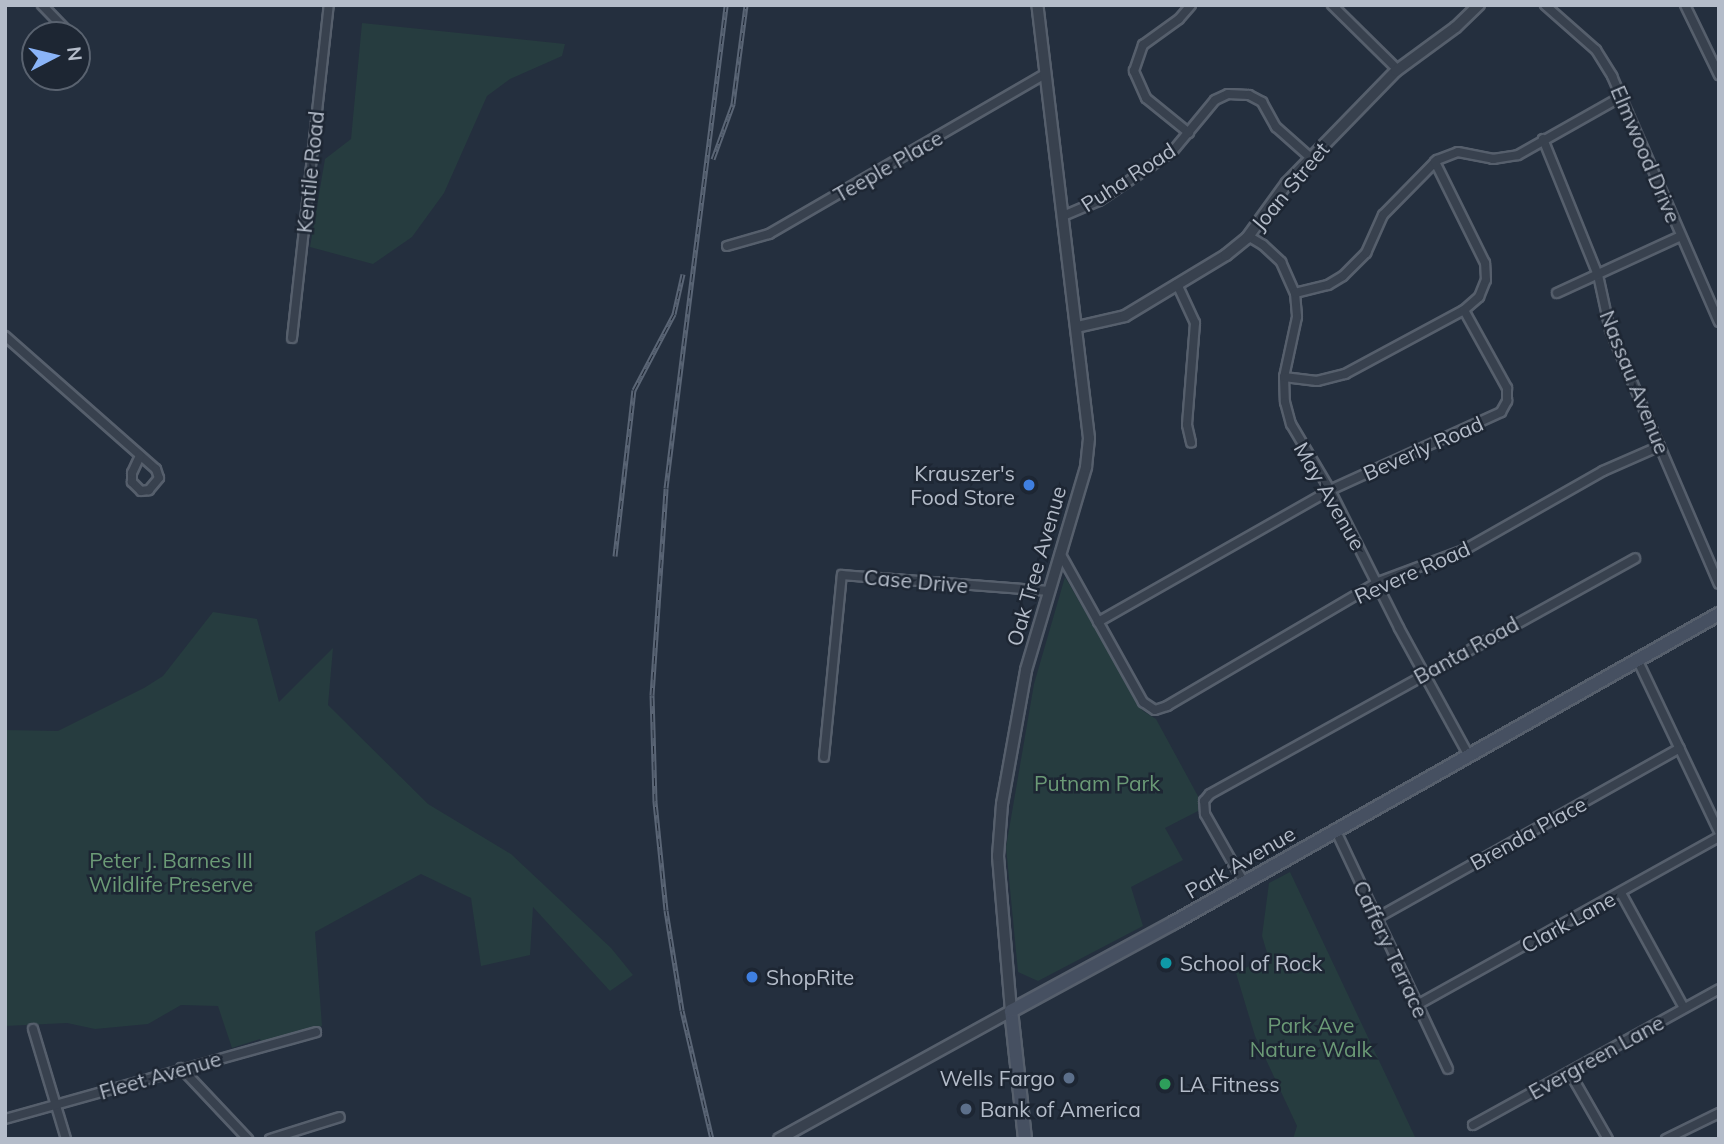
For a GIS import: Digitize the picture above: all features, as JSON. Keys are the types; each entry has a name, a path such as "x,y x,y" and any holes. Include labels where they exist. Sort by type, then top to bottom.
{"main road":[{"name":"Park Avenue","path":"1011,1012 1719,614"},
{"name":"Oak Tree Avenue","path":"1011,1012 1025,1139"}],"street":[{"path":"42,5 57,21"},
{"name":"Kentile Road","path":"292,338 329,5"},
{"name":"Oak Tree Avenue","path":"1011,1012 999,874 999,831 1021,692 1089,450 1077,327 1037,5"},
{"path":"1189,133 1146,98 1134,71 1143,45 1179,19 1191,5"},
{"path":"1332,5 1397,69"},
{"name":"Joan Street","path":"1077,327 1125,316 1226,255 1248,236 1287,183 1397,69 1456,27 1479,5"},
{"name":"Elmwood Drive","path":"1545,5 1596,50 1621,97 1719,322"},
{"path":"1685,5 1719,75"},
{"name":"Teeple Place","path":"727,246 769,234 1045,74"},
{"name":"Puha Road","path":"1063,216 1090,206 1172,152 1215,100 1228,94 1249,95 1262,102 1276,127 1311,158"},
{"path":"1295,293 1328,285 1343,276 1366,253 1383,215 1436,162 1458,152 1493,159 1508,158 1621,97"},
{"name":"Nassau Avenue","path":"1543,139 1598,275 1610,330 1719,584"},
{"path":"1284,377 1317,381 1345,374 1464,310 1483,289 1486,263 1436,162"},
{"name":"May Avenue","path":"1248,236 1281,262 1295,293 1297,317 1284,377 1285,402 1290,424 1330,490 1399,628 1468,754"},
{"path":"1557,293 1681,236"},
{"path":"1177,284 1195,323 1187,425 1191,443"},
{"name":"Beverly Road","path":"1098,622 1330,490 1501,412 1507,401 1507,388 1464,310"},
{"path":"5,336 140,456"},
{"name":"Revere Road","path":"1098,622 1143,702 1152,709 1167,706 1378,582 1464,550 1603,471 1660,446"},
{"path":"1060,553 1098,622"},
{"name":"Banta Road","path":"1243,881 1205,814 1205,801 1210,794 1425,672 1635,558"},
{"name":"Case Drive","path":"824,757 842,575 1048,592"},
{"path":"1637,659 1719,835"},
{"name":"Brenda Place","path":"1377,918 1680,748"},
{"name":"Caffery Terrace","path":"1335,830 1448,1069"},
{"name":"Clark Lane","path":"1417,1005 1621,893 1719,835"},
{"path":"1621,893 1684,1008"},
{"name":"Evergreen Lane","path":"1473,1125 1719,989"},
{"name":"Park Avenue","path":"779,1139 1011,1012"},
{"path":"33,1029 66,1139"},
{"name":"Fleet Avenue","path":"5,1119 316,1032"},
{"path":"181,1068 248,1139"},
{"path":"1570,1073 1608,1139"},
{"path":"1666,1139 1719,1113"},
{"path":"270,1139 340,1117"}],"green space":[{"path":"362,23 565,44 562,56 510,79 487,96 444,193 412,237 373,264 310,247 325,159 351,139"},
{"name":"Putnam Park","path":"1065,577 1143,711 1156,719 1199,798 1200,810 1165,828 1183,860 1131,887 1143,926 1038,981 1018,972 1006,847 1034,684"},
{"name":"Peter J. Barnes III Wildlife Preserve","path":"213,612 257,619 279,702 333,648 328,705 428,804 511,854 611,948 633,975 610,991 533,907 530,955 481,966 471,898 421,874 315,932 322,1026 263,1048 260,1039 232,1048 218,1006 181,1005 148,1024 95,1029 67,1023 5,1026 5,730 58,731 144,688 163,676"},
{"name":"Park Ave Nature Walk","path":"1290,872 1416,1139 1293,1139 1297,1126 1255,1036 1236,973 1268,956 1262,936 1269,883"}],"railway":[{"path":"712,1139 682,1010 666,910 655,801 652,695 666,488 726,5"},
{"path":"713,159 733,104 746,5"},
{"path":"615,556 634,390 674,314 683,274"}],"place":[{"name":"Krauszer's Food Store","path":"1029,485"},
{"name":"School of Rock","path":"1166,963"},
{"name":"ShopRite","path":"752,977"},
{"name":"Wells Fargo","path":"1069,1078"},
{"name":"LA Fitness","path":"1165,1084"},
{"name":"Bank of America","path":"966,1109"}]}
